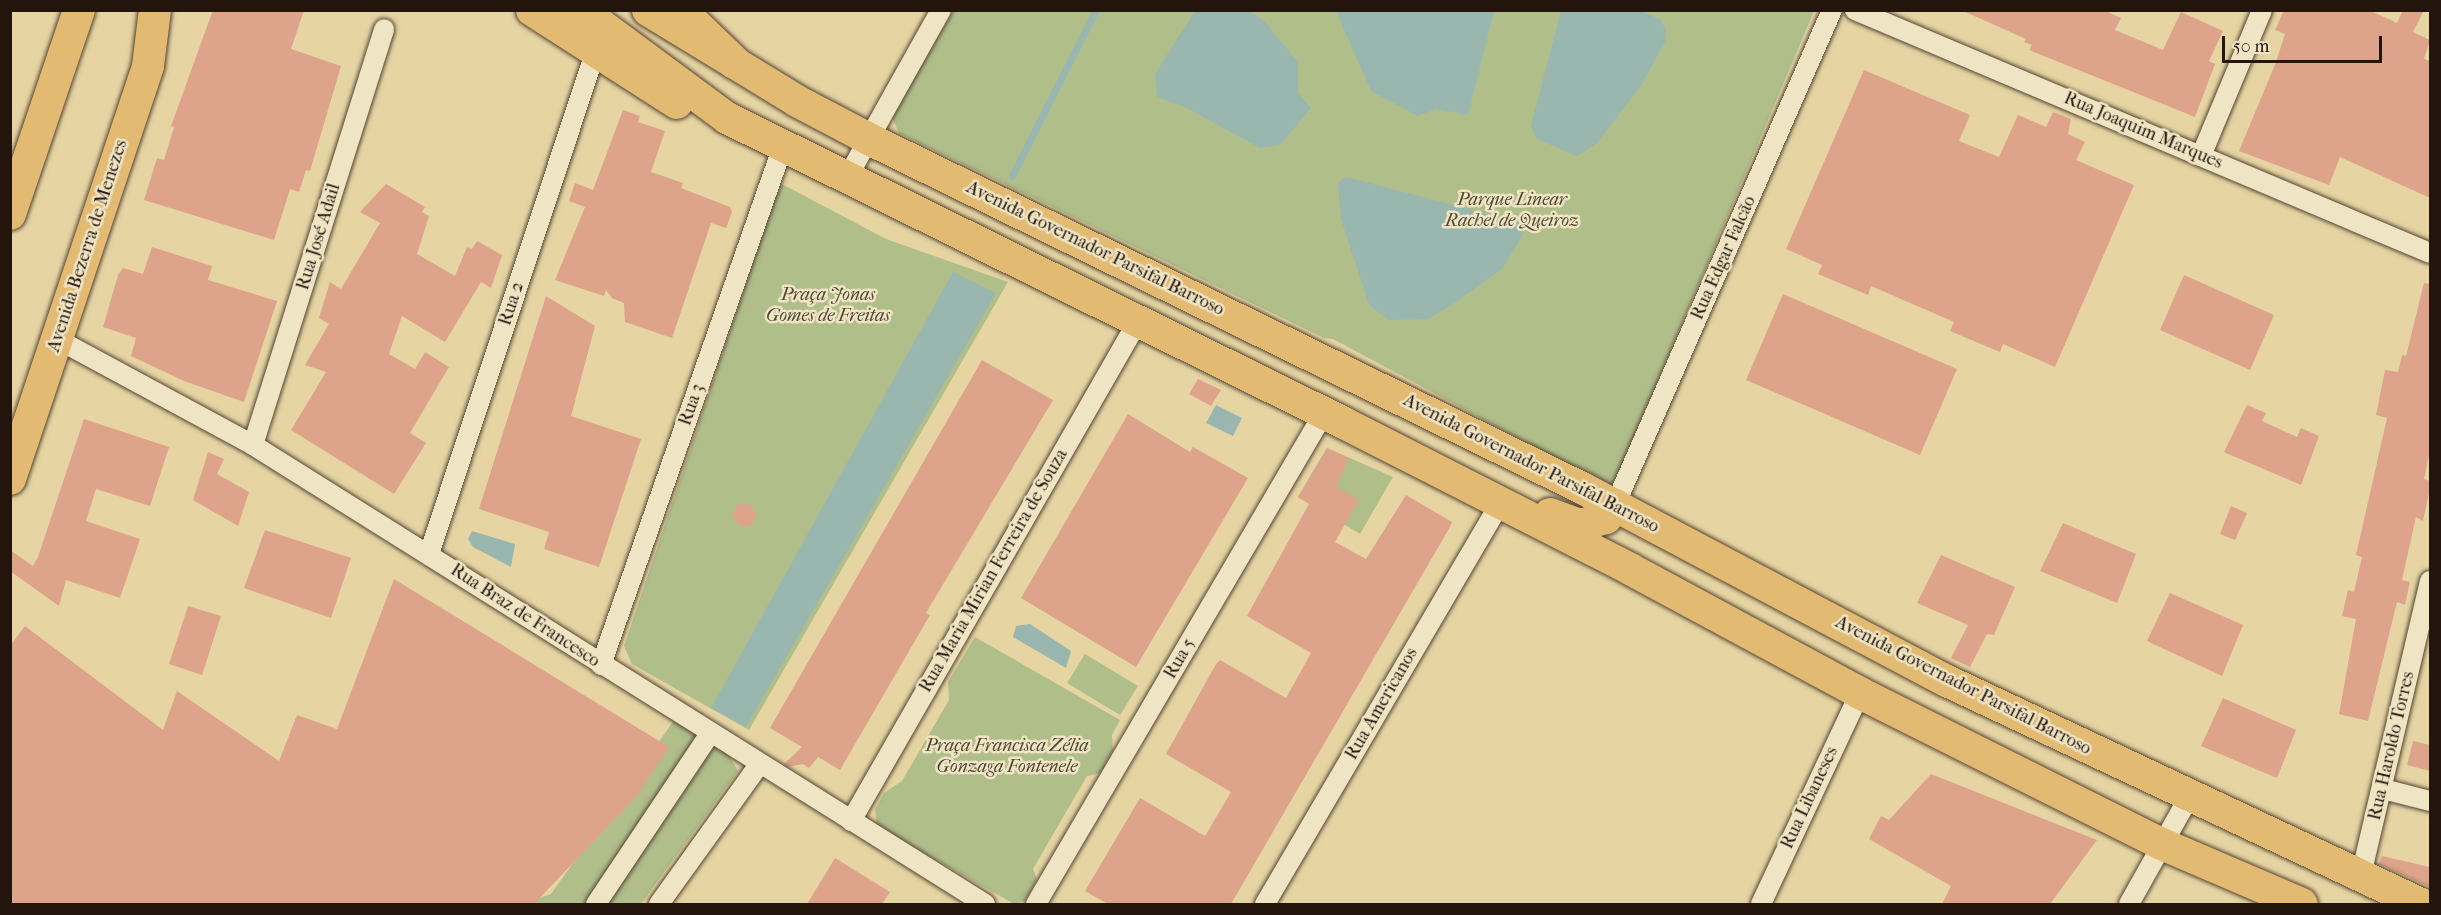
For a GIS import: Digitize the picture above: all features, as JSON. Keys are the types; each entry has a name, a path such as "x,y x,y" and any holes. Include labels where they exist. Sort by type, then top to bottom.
{"highway":[{"path":"680,10 735,62"}],"main road":[{"path":"10,214 79,10"},
{"name":"Avenida Bezerra de Menezes","path":"10,479 148,66 155,10"},
{"path":"532,10 595,54 679,104 727,118"},
{"path":"581,10 727,118 1334,418 1860,693 2162,844 2302,904"},
{"name":"Avenida Governador Parsifal Barroso","path":"648,10 797,101 869,139 1615,505 1947,681 2189,797 2421,904"},
{"path":"1334,418 1401,439 1565,522 1595,523 1606,518 1615,505"}],"street":[{"path":"847,178 941,10"},
{"name":"Rua Edgar Falcão","path":"1615,505 1832,10"},
{"name":"Rua Joaquim Marques","path":"1855,10 2430,253"},
{"path":"2201,156 2262,10"},
{"name":"Rua José Adail","path":"253,445 384,29"},
{"name":"Rua 2","path":"429,554 595,54"},
{"name":"Rua 3","path":"601,665 783,146"},
{"name":"Rua Maria Mirian Ferreira de Souza","path":"851,821 1138,321"},
{"name":"Rua Braz de Francesco","path":"57,339 253,445 429,554 759,765 985,904"},
{"name":"Rua 5","path":"1036,904 1334,418"},
{"name":"Rua Americanos","path":"1265,904 1500,504"},
{"name":"Rua Haroldo Torres","path":"2361,875 2383,789 2421,666 2430,581"},
{"name":"Rua Libaneses","path":"1761,904 1860,693"},
{"path":"596,904 710,734"},
{"path":"659,904 759,765"},
{"path":"2383,789 2430,801"},
{"path":"2129,904 2189,797"}],"green space":[{"name":"Parque Linear Rachel de Queiroz","path":"953,11 1814,11 1614,484 1608,486 1333,339 1324,338 899,133 892,117"},
{"name":"Praça Jonas Gomes de Freitas","path":"780,183 886,239 1008,282 749,730 632,664 624,646"},
{"path":"1327,448 1393,477 1360,534 1298,497"},
{"name":"Praça Francisca Zélia Gonzaga Fontenele","path":"975,637 1120,720 1112,735 1113,750 1101,773 1087,776 1033,869 1037,880 1025,901 1014,904 877,826 875,809 884,793 902,781 949,700 948,682"},
{"path":"1085,654 1138,686 1120,715 1067,683"},
{"path":"675,719 728,754 738,771 641,904 522,904 551,894"}],"water":[{"path":"1195,11 1249,11 1263,20 1298,62 1298,93 1311,108 1280,145 1260,148 1185,107 1157,97 1155,74"},
{"path":"1336,11 1494,11 1468,115 1436,109 1418,116 1371,91"},
{"path":"1561,11 1640,11 1660,19 1666,30 1665,42 1640,87 1597,143 1577,156 1537,139 1531,126"},
{"path":"1346,177 1518,222 1524,232 1503,268 1459,300 1428,319 1389,320 1369,305 1341,219 1338,183"},
{"path":"953,272 996,293 746,727 711,708"},
{"path":"1216,405 1242,418 1233,436 1206,423"},
{"path":"472,531 515,544 511,567 473,547 468,539"},
{"path":"1030,624 1071,651 1066,668 1013,637 1016,626"}],"building":[{"path":"213,10 304,10 291,49 341,66 310,171 306,170 299,192 290,189 274,240 144,200 157,158 164,160 174,127 171,126"},
{"path":"1961,10 2104,10 2121,18 2115,30 2163,50 2181,12 2223,31 2209,61 2215,64 2195,117 2029,50 2032,45 2024,42 2026,39"},
{"path":"2284,10 2369,10 2397,23 2403,10 2424,10 2413,32 2430,40 2424,59 2430,61 2430,198 2340,157 2329,185 2239,151 2276,62 2285,34 2275,30"},
{"path":"1864,70 1970,115 1959,141 1999,157 2018,115 2046,127 2053,112 2071,119 2068,134 2085,142 2076,160 2134,185 2055,367 2003,344 2000,352 1950,331 1954,322 1871,286 1868,295 1818,274 1822,265 1786,249"},
{"path":"623,110 640,116 638,122 665,131 651,172 683,183 681,188 730,207 732,212 726,228 711,223 672,338 625,322 624,303 612,298 606,290 604,296 555,280 585,207 569,201 575,183 593,190"},
{"path":"386,184 425,207 422,212 429,216 417,254 455,276 467,247 472,249 477,241 502,255 491,288 481,282 445,342 402,316 389,354 415,369 425,352 449,367 410,433 426,443 394,494 291,430 326,372 305,365 329,324 319,318 330,282 341,289 380,223 360,212"},
{"path":"152,247 212,266 208,280 277,301 244,402 184,381 131,356 136,338 103,327 118,275 123,268 143,274"},
{"path":"2184,275 2274,315 2250,370 2160,330"},
{"path":"2424,283 2430,284 2430,450 2424,479 2430,481 2430,489 2423,521 2416,517 2402,580 2410,582 2405,605 2397,602 2368,721 2339,714 2356,619 2342,616 2348,590 2354,592 2362,557 2356,555 2387,418 2376,415 2385,370 2398,372 2402,355 2406,356"},
{"path":"1783,294 1957,369 1920,455 1746,380"},
{"path":"546,296 595,326 571,416 641,439 599,567 544,549 549,532 479,509"},
{"path":"982,360 1053,400 926,613 930,615 840,770 818,757 809,768 803,764 788,767 784,764 802,747 770,728"},
{"path":"1198,379 1221,390 1211,406 1189,394"},
{"path":"2247,405 2266,413 2262,421 2297,437 2301,428 2319,436 2301,485 2224,452"},
{"path":"1128,414 1190,452 1193,447 1248,478 1136,667 1021,598"},
{"path":"84,419 169,447 150,506 96,489 86,521 140,539 120,598 66,580 59,606 10,571 10,550 33,566"},
{"path":"1327,448 1349,458 1336,487 1359,500 1335,542 1366,559 1406,495 1452,522 1450,527 1231,904 1108,904 1085,891 1140,798 1205,836 1231,792 1166,754 1216,664 1220,660 1286,698 1311,653 1247,616 1309,504 1298,497"},
{"path":"208,452 224,459 217,474 249,492 238,526 193,500"},
{"path":"749,504 757,514 752,525 740,526 732,516 737,505"},
{"path":"2231,506 2247,513 2235,540 2220,534"},
{"path":"2063,523 2136,554 2117,603 2040,571"},
{"path":"265,530 351,558 331,618 244,588"},
{"path":"1941,555 2015,587 1994,635 1987,634 1970,667 1951,658 1968,625 1917,603"},
{"path":"394,579 669,747 636,797 534,904 10,904 10,646 25,626 163,730 177,691 279,761 297,715 337,729"},
{"path":"2170,593 2243,625 2222,676 2147,641"},
{"path":"188,606 221,616 202,675 169,664"},
{"path":"2223,698 2296,730 2277,778 2201,746"},
{"path":"2413,741 2430,745 2430,771 2407,765"},
{"path":"1931,774 2097,840 2050,904 1942,904 1951,886 1869,839 1881,816 1889,820"},
{"path":"2382,856 2430,867 2430,887 2379,864"},
{"path":"835,858 890,892 882,904 807,904"}],"waterway":[{"path":"1012,176 1096,10"}]}
